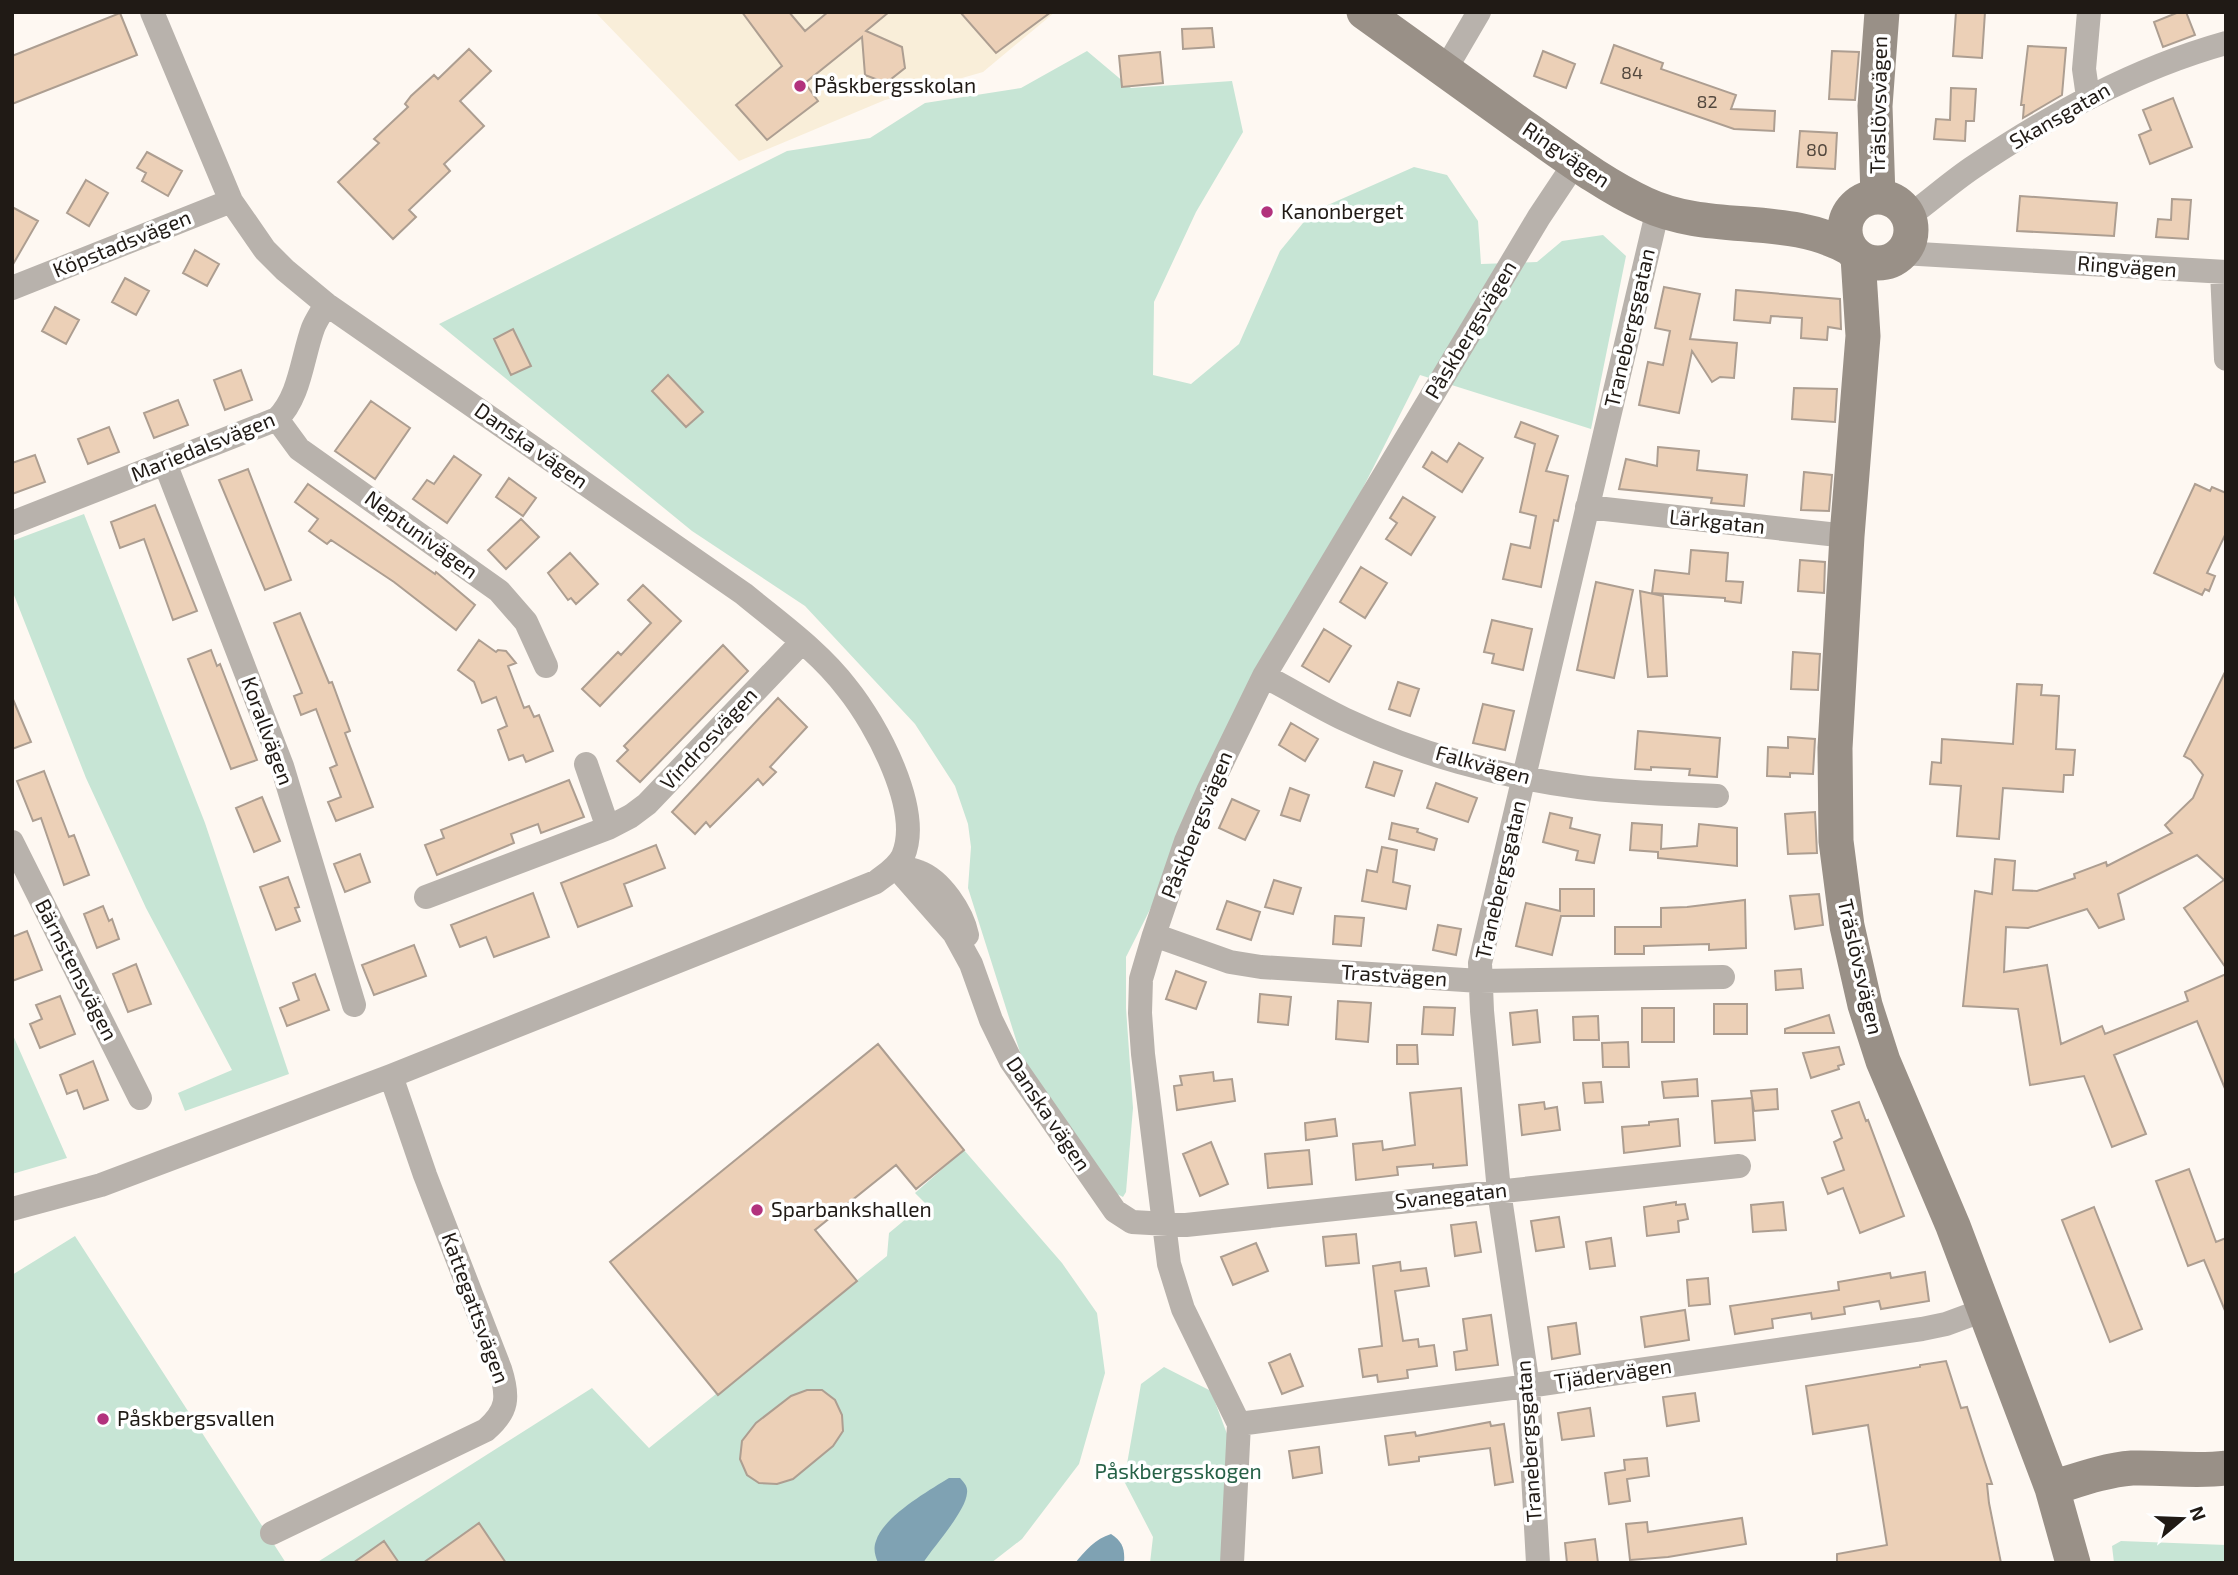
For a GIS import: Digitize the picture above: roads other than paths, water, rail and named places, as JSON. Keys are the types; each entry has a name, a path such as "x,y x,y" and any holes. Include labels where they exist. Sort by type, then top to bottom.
{"street":[{"name":"Danska vägen","path":"152,12 231,201 265,250 285,270 326,304 744,594 802,642 847,687 876,734 894,772 906,808 904,854 897,867 954,933 971,964 995,1031 1011,1061 1115,1211 1132,1222 1163,1224"},
{"name":"Ringvägen","path":"1364,12 1575,163 1635,199 1686,218 1797,229 1874,256 2224,272"},
{"path":"1445,70 1479,12"},
{"name":"Träslövsvägen","path":"1864,205 1882,12"},
{"path":"2088,97 2084,69 2089,12"},
{"name":"Skansgatan","path":"1908,217 1970,170 2088,97 2140,73 2226,43"},
{"name":"Påskbergsvägen","path":"1232,1563 1239,1424 1183,1309 1169,1264 1143,1054 1141,979 1186,841 1264,676 1539,216 1575,163"},
{"name":"Köpstadsvägen","path":"12,288 231,201"},
{"path":"1896,202 1908,217 1910,239 1874,256 1845,234 1845,226 1864,205 1896,202"},
{"name":"Ringvägen","path":"1797,229 1864,205"},
{"name":"Tranebergsgatan","path":"1538,1563 1528,1386 1499,1191 1480,981 1483,943 1525,778 1658,209"},
{"name":"Träslövsvägen","path":"1874,256 1863,336 1847,536 1835,748 1836,841 1847,926 1865,1005 1883,1061 1953,1226 2052,1488 2073,1563"},
{"path":"2224,272 2226,359"},
{"name":"Mariedalsvägen","path":"12,523 277,419 286,411 292,399 314,326 326,304"},
{"name":"Neptunivägen","path":"277,419 299,449 499,591 526,622 546,666"},
{"name":"Korallvägen","path":"165,463 282,766 354,1005"},
{"name":"Lärkgatan","path":"1587,507 1847,536"},
{"name":"Vindrosvägen","path":"426,897 608,828 647,804 802,642"},
{"name":"Falkvägen","path":"1264,676 1374,732 1451,759 1525,778 1617,792 1717,796"},
{"path":"586,764 608,828"},
{"name":"Bärnstensvägen","path":"12,842 140,1098"},
{"path":"12,1209 100,1185 391,1076 876,882 897,867"},
{"name":"Trastvägen","path":"1154,935 1245,965 1480,981 1723,977"},
{"name":"Kattegattsvägen","path":"272,1533 485,1430 500,1418 505,1404 506,1385 425,1175 391,1076"},
{"name":"Svanegatan","path":"1163,1224 1200,1224 1739,1166"},
{"name":"Tjädervägen","path":"1239,1424 1528,1386 1922,1329 1946,1324 1984,1310"},
{"path":"2052,1488 2130,1468 2218,1473"}],"water":[{"path":"949,1478 960,1478 964,1483 967,1491 965,1500 956,1519 923,1563 878,1563 875,1544 887,1523 907,1505"},
{"path":"1111,1534 1122,1546 1124,1563 1075,1563 1095,1542"}],"place":[{"name":"Påskbergsskolan","path":"800,86"},
{"name":"Kanonberget","path":"1267,212"},
{"name":"Sparbankshallen","path":"757,1210"},
{"name":"Påskbergsvallen","path":"103,1419"}],"park label":[{"name":"Påskbergsskogen","path":"1178,1472"}]}
